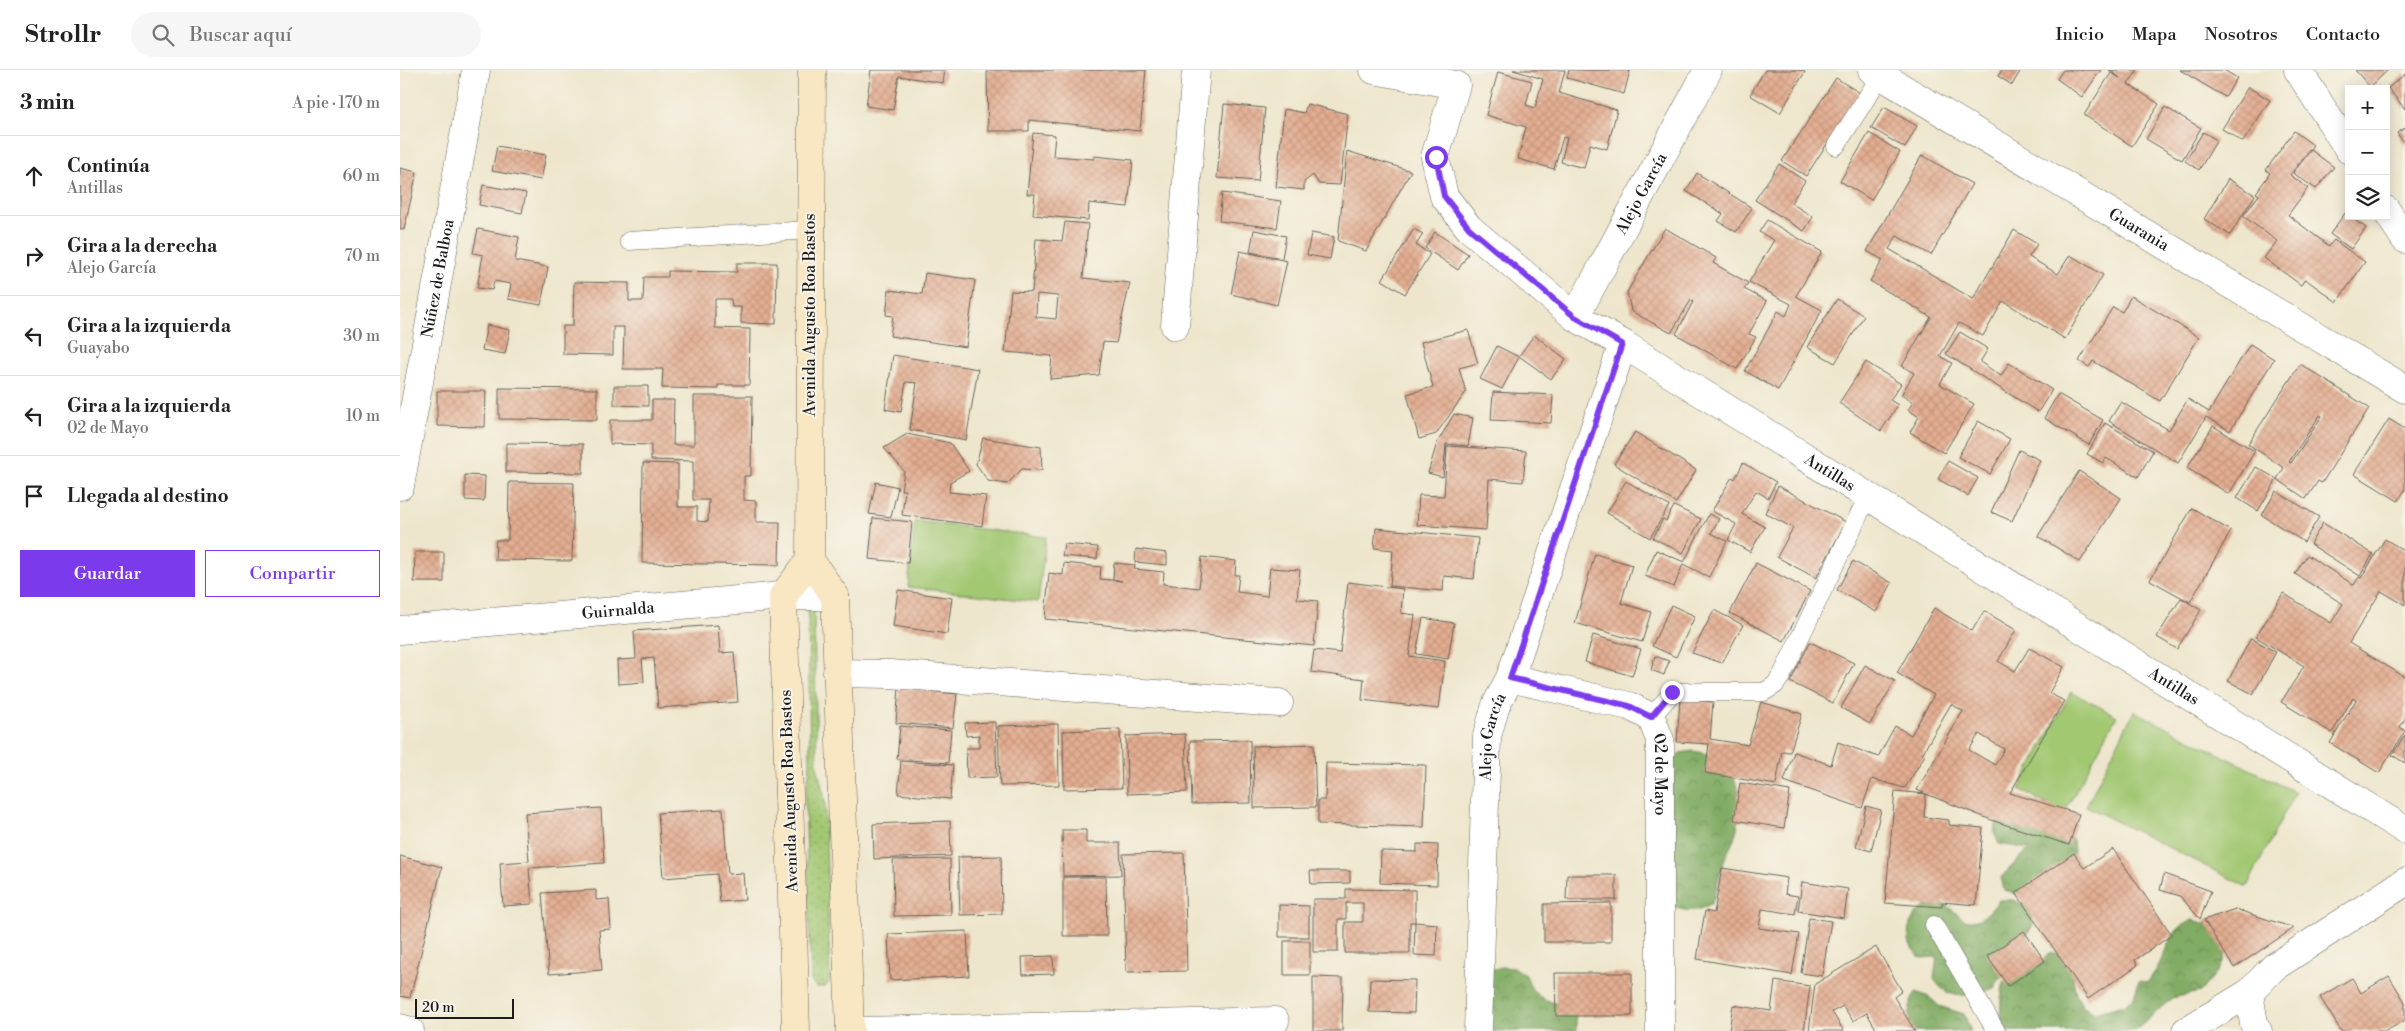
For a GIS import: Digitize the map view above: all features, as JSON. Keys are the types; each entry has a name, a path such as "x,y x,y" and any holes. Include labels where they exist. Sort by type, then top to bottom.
{"main road":[{"name":"Avenida Augusto Roa Bastos","path":"810,560 812,70"},
{"path":"783,596 810,560 835,596 850,1031"},
{"name":"Avenida Augusto Roa Bastos","path":"783,596 796,1031"}],"street":[{"name":"Núñez de Balboa","path":"400,486 476,70"},
{"path":"1175,326 1196,70"},
{"name":"Antillas","path":"1374,70 1458,77 1436,157 1444,196 1469,228 1575,317 1622,344 1867,498 2405,830"},
{"name":"Alejo García","path":"1575,317 1708,70"},
{"path":"2298,70 2345,144"},
{"name":"Guarania","path":"1877,73 2405,389"},
{"path":"2390,216 2405,239"},
{"name":"Alejo García","path":"1478,1031 1487,736 1496,705 1510,678 1622,344"},
{"name":"Guirnalda","path":"400,630 783,596 835,596"},
{"path":"838,673 890,674 1279,703"},
{"path":"1510,678 1629,706 1651,717"},
{"name":"02 de Mayo","path":"1651,717 1660,740 1660,1031"},
{"path":"2186,1031 2249,993 2274,967 2405,882"},
{"path":"2249,993 2254,1024 2258,1031"},
{"path":"864,1031 1276,1021"},
{"path":"400,1028 410,1031"}],"lane":[{"path":"1836,146 1877,73"},
{"path":"629,241 810,230"},
{"name":"02 de Mayo","path":"1651,717 1672,692 1764,692 1775,686 1867,498"},
{"path":"1934,926 1996,1031"}],"green space":[{"path":"915,521 1046,537 1038,602 908,587"},
{"path":"808,607 812,607 814,610 817,766 825,800 830,981 825,987 816,987 811,981 805,799 810,766"},
{"path":"2071,692 2117,716 2064,813 2019,789"},
{"path":"2134,711 2295,792 2247,887 2086,806"},
{"path":"1693,751 1708,754 1720,761 1728,769 1738,792 1739,819 1712,903 1698,909 1684,910 1673,907 1671,840 1676,828 1671,814 1671,763 1680,753"},
{"path":"1998,819 2063,832 2073,840 2074,853 2066,863 2017,894 2004,890 2001,877 2029,849 1999,844 1994,832"},
{"path":"1999,900 2013,900 2026,906 2033,925 1994,988 1961,996 1946,992 1934,979 1937,957 1921,958 1911,946 1909,930 1915,916 1926,907 1942,904 1946,905 1960,917 1972,921 1988,913"},
{"path":"2193,920 2207,924 2225,944 2224,958 2218,971 2200,992 2172,998 2135,1031 2003,1031 2001,1004 2005,978 2017,971 2029,972 2051,952 2064,956 2071,967 2076,995 2083,1007 2095,1013 2123,1005 2134,997 2139,981 2148,982 2177,930"},
{"path":"1501,967 1514,968 1526,975 1530,985 1539,996 1575,1013 1577,1031 1480,1031 1487,971"},
{"path":"1916,992 1929,997 1939,1006 1964,1014 1971,1031 1912,1031 1909,1011 1911,1001"}],"building":[{"path":"871,70 945,70 943,83 899,76 893,110 866,106"},
{"path":"987,70 1146,70 1140,131 1029,120 1029,131 988,131"},
{"path":"1513,70 1565,70 1559,93 1617,110 1607,149 1590,144 1584,168 1561,162 1567,138 1563,137 1554,169 1518,159 1526,127 1486,115 1498,72 1532,81 1526,105 1535,108 1543,79"},
{"path":"1569,70 1630,70 1624,94 1567,78"},
{"path":"1765,70 1802,70 1805,72 1780,113 1750,95"},
{"path":"2002,70 2021,70 2012,85 1998,76"},
{"path":"2063,70 2101,70 2082,97 2057,79"},
{"path":"2109,70 2138,70 2128,84 2159,104 2132,146 2084,115 2111,73 2120,78"},
{"path":"2180,70 2224,70 2237,78 2225,97"},
{"path":"2355,70 2388,70 2372,85 2368,85"},
{"path":"2405,74 2405,109 2390,90 2390,86"},
{"path":"1836,78 1860,93 1806,176 1782,161"},
{"path":"2248,87 2270,100 2243,142 2222,129"},
{"path":"1224,104 1265,108 1258,181 1217,178"},
{"path":"1307,104 1348,114 1340,185 1319,184 1313,175 1304,182 1304,190 1276,187 1284,109 1304,113"},
{"path":"1884,107 1917,126 1905,148 1871,128"},
{"path":"2165,107 2201,128 2182,160 2146,139"},
{"path":"2405,128 2405,145 2397,133"},
{"path":"2294,131 2313,145 2290,175 2308,188 2288,215 2329,246 2334,240 2365,262 2337,302 2305,279 2301,285 2264,258 2277,241 2243,216 2259,195 2256,193 2270,173 2266,170"},
{"path":"2203,132 2217,140 2199,170 2185,161"},
{"path":"1033,133 1055,135 1053,156 1094,159 1094,156 1133,160 1128,207 1089,203 1088,220 1033,215 1035,194 1027,194"},
{"path":"1869,133 1900,152 1871,200 1840,181"},
{"path":"497,146 546,155 541,180 492,171"},
{"path":"2311,150 2334,167 2316,189 2293,173"},
{"path":"1347,151 1411,171 1366,251 1338,241"},
{"path":"1922,155 1972,184 1931,255 1897,236 1889,249 1973,299 2014,230 2037,244 2029,257 2058,274 2070,255 2103,275 2065,339 2003,301 1983,336 1959,323 1940,356 1952,363 1940,384 1974,404 1944,453 1910,432 1919,417 1908,410 1913,402 1901,395 1914,373 1902,366 1931,317 1870,281 1883,260 1867,251"},
{"path":"1779,164 1805,181 1791,203 1813,217 1804,231 1755,200"},
{"path":"400,168 417,172 404,230 400,229"},
{"path":"1697,173 1752,208 1736,232 1718,221 1723,214 1686,191"},
{"path":"2228,179 2255,195 2230,235 2204,219"},
{"path":"483,185 526,193 522,213 479,205"},
{"path":"1222,193 1281,201 1277,228 1219,221"},
{"path":"2345,213 2345,220 2355,220 2366,228 2351,249 2330,234"},
{"path":"1767,220 1822,252 1796,296 1822,310 1778,390 1745,371 1778,311 1786,316 1791,304 1749,282 1774,240 1759,232"},
{"path":"1065,222 1088,224 1083,278 1130,283 1116,343 1103,342 1099,375 1050,379 1052,356 1005,352 1011,291 1032,292 1036,239 1062,241","holes":["1037,294 1058,296 1056,319 1036,317"]},
{"path":"1665,228 1716,258 1713,263 1748,283 1744,289 1767,301 1749,334 1756,337 1737,369 1676,334 1693,302 1691,300 1671,333 1631,311 1627,292"},
{"path":"478,229 519,237 515,261 548,267 541,305 508,299 511,284 494,281 492,290 477,288 483,255 473,253"},
{"path":"1414,229 1423,234 1416,245 1430,254 1405,294 1382,280"},
{"path":"1254,230 1286,236 1282,258 1250,252"},
{"path":"1435,232 1468,254 1458,270 1425,248"},
{"path":"1311,233 1334,237 1330,259 1307,255"},
{"path":"1240,251 1287,261 1277,305 1231,294"},
{"path":"737,263 777,263 776,324 741,323 741,307 732,307 731,299 715,299 715,328 750,329 749,385 718,385 718,389 662,388 663,369 623,369 624,327 613,327 613,355 563,354 563,326 573,326 574,282 629,283 629,301 643,301 644,277 668,277 668,271 737,272"},
{"path":"925,273 975,280 966,347 890,336 893,316 886,315 889,290 922,294"},
{"path":"2131,296 2199,337 2160,401 2093,361 2089,367 2079,361 2113,307 2122,312"},
{"path":"1837,299 1864,316 1835,363 1807,347"},
{"path":"487,325 510,330 505,354 482,350"},
{"path":"1468,330 1478,363 1459,368 1466,392 1436,434 1419,439 1407,394 1433,387 1421,342"},
{"path":"1960,332 1988,349 1980,362 2001,376 2009,363 2052,390 2038,412 1946,354"},
{"path":"1534,335 1566,359 1551,379 1519,356"},
{"path":"2250,344 2274,359 2230,431 2206,417 2178,463 2109,421 2121,402 2169,430 2188,399 2209,412"},
{"path":"1497,346 1519,357 1502,389 1480,379"},
{"path":"893,355 978,369 966,440 910,430 917,383 906,382 901,412 885,409"},
{"path":"1866,362 1901,384 1890,400 1898,405 1881,431 1839,403"},
{"path":"2300,364 2369,408 2322,483 2318,481 2306,499 2277,479 2284,468 2248,444","holes":["2320,415 2322,416 2291,463 2289,462"]},
{"path":"614,386 648,386 648,406 614,405"},
{"path":"499,388 597,389 597,420 499,419"},
{"path":"437,391 486,391 485,427 437,426"},
{"path":"1493,392 1553,395 1551,423 1491,420"},
{"path":"2058,394 2103,420 2089,445 2044,418"},
{"path":"694,396 752,396 751,476 744,476 744,500 756,501 756,522 780,522 779,565 642,563 643,463 678,464 678,507 697,507 697,521 708,522 709,500 693,500 693,461 651,460 651,445 610,444 610,420 652,420 652,400 674,400 673,445 694,445"},
{"path":"1454,414 1473,418 1468,446 1446,444 1443,477 1428,473 1437,443"},
{"path":"2389,419 2405,429 2405,490 2398,501 2354,474"},
{"path":"1978,421 2010,439 1990,474 1958,457"},
{"path":"2105,423 2153,451 2138,477 2106,458 2103,463 2087,454"},
{"path":"2213,426 2255,451 2229,494 2187,468"},
{"path":"1635,432 1696,470 1676,503 1614,464"},
{"path":"907,434 950,443 969,471 950,482 949,492 986,496 982,526 902,515 905,490 901,490 904,471 884,448"},
{"path":"983,438 1041,447 1042,470 1022,469 1007,484 988,481 976,464"},
{"path":"506,443 583,444 583,473 506,472"},
{"path":"1447,446 1526,451 1523,482 1489,479 1486,530 1417,525 1419,495 1444,496"},
{"path":"2019,450 2040,460 2012,521 1991,512"},
{"path":"1948,461 1978,478 1968,496 1938,479"},
{"path":"1743,463 1776,482 1768,498 1756,491 1742,514 1765,527 1750,552 1728,540 1736,524 1712,511 1732,477 1735,479"},
{"path":"2256,467 2277,479 2258,511 2237,498"},
{"path":"2079,471 2121,498 2080,562 2038,536"},
{"path":"465,475 485,476 484,501 465,500"},
{"path":"1626,481 1669,506 1650,538 1607,513"},
{"path":"509,482 574,483 572,561 495,560 496,540 508,540"},
{"path":"876,482 898,487 891,517 869,514"},
{"path":"1778,486 1846,522 1816,578 1777,557 1793,528 1765,513"},
{"path":"2276,491 2319,517 2304,542 2262,515"},
{"path":"1674,506 1701,519 1683,553 1653,538 1663,519 1666,521"},
{"path":"2192,508 2231,531 2190,602 2150,580"},
{"path":"1709,514 1719,519 1711,533 1727,541 1709,577 1683,564 1674,587 1645,576 1656,550 1684,562"},
{"path":"873,518 912,522 908,563 869,559"},
{"path":"2323,523 2373,554 2360,576 2310,544"},
{"path":"1376,528 1478,538 1474,579 1444,576 1443,591 1390,586 1393,550 1374,548"},
{"path":"2385,539 2405,551 2405,605 2381,591 2349,643 2405,677 2405,719 2400,727 2405,731 2379,773 2330,743 2356,700 2353,698 2332,733 2281,702 2304,666 2256,637 2283,593 2331,623 2343,604 2295,574 2307,555 2354,585 2359,577 2361,578"},
{"path":"1064,544 1098,547 1097,559 1062,556"},
{"path":"1136,549 1167,553 1167,565 1135,562"},
{"path":"415,552 444,552 444,582 414,582"},
{"path":"1595,554 1632,565 1621,603 1651,612 1642,642 1575,623"},
{"path":"1202,557 1236,561 1235,575 1239,575 1237,592 1267,596 1270,568 1300,570 1297,599 1318,601 1314,646 1045,619 1049,573 1063,575 1064,563 1101,567 1100,579 1122,581 1113,579 1114,563 1135,565 1134,569 1164,572 1163,584 1199,588"},
{"path":"1853,561 1892,583 1876,612 1837,590"},
{"path":"1756,563 1810,591 1784,641 1730,613"},
{"path":"1348,582 1403,589 1401,613 1415,615 1409,656 1445,661 1439,709 1362,700 1364,679 1311,672 1314,650 1340,653"},
{"path":"898,590 952,598 947,634 893,626"},
{"path":"2181,598 2201,610 2177,649 2157,637"},
{"path":"1671,605 1695,616 1676,657 1652,646"},
{"path":"1934,608 1972,631 1984,611 2016,630 1998,661 2015,671 2029,648 2064,667 2049,693 2064,701 2010,793 2079,814 2069,845 1994,821 1917,790 1963,711 1951,704 1922,754 1925,755 1905,788 1872,779 1862,808 1784,781 1794,752 1831,765 1838,742 1878,757 1895,726 1911,735 1934,695 1897,673","holes":["1979,734 2004,749 1995,765 1969,750"]},
{"path":"1714,610 1743,625 1722,663 1692,653"},
{"path":"1423,618 1454,623 1448,659 1416,654"},
{"path":"718,625 720,653 734,652 738,702 658,708 654,658 642,659 644,682 618,684 617,660 636,659 634,631"},
{"path":"1593,635 1641,649 1632,676 1585,662"},
{"path":"2251,638 2276,652 2253,694 2228,681"},
{"path":"1810,642 1854,663 1833,703 1790,682"},
{"path":"1655,656 1669,661 1664,675 1651,670"},
{"path":"1865,665 1895,681 1870,724 1841,708"},
{"path":"899,688 957,694 953,728 896,723"},
{"path":"1680,699 1713,702 1710,739 1748,745 1761,702 1802,714 1790,752 1782,751 1776,785 1705,773 1709,744 1677,742"},
{"path":"995,722 997,777 967,778 966,748 979,748 979,735 966,736 965,723"},
{"path":"1058,724 1059,785 1000,786 998,726"},
{"path":"900,726 951,730 948,763 897,759"},
{"path":"1120,729 1122,788 1064,789 1063,731"},
{"path":"1185,734 1187,792 1127,794 1126,736"},
{"path":"2405,735 2405,763 2392,755"},
{"path":"1250,740 1251,803 1192,804 1190,741"},
{"path":"1314,744 1316,807 1254,808 1253,746"},
{"path":"901,761 953,765 950,799 898,794"},
{"path":"1326,763 1426,765 1424,827 1318,824 1318,800 1325,800"},
{"path":"1740,783 1790,791 1784,828 1734,820"},
{"path":"1895,791 1926,794 1924,817 1949,820 1949,825 1983,828 1976,905 1942,902 1942,907 1885,903"},
{"path":"1866,806 1881,810 1871,851 1856,847"},
{"path":"601,808 604,863 529,868 532,904 503,906 500,863 529,861 525,813"},
{"path":"723,809 728,874 743,873 745,900 720,902 717,874 663,878 658,813"},
{"path":"950,821 951,856 874,859 873,824"},
{"path":"1062,830 1086,830 1086,843 1120,843 1121,875 1063,876"},
{"path":"1417,844 1438,845 1437,885 1380,883 1381,851 1417,852"},
{"path":"2113,849 2172,935 2135,960 2138,965 2088,999 2016,893 2074,853 2084,868"},
{"path":"1184,853 1187,971 1126,972 1123,854"},
{"path":"400,856 442,867 410,998 400,996"},
{"path":"1001,856 1002,914 960,915 958,857"},
{"path":"950,859 951,915 894,916 893,860"},
{"path":"1722,868 1787,878 1785,894 1798,896 1795,914 1762,909 1759,928 1799,934 1792,975 1697,959 1705,911 1714,913"},
{"path":"1310,871 1350,871 1350,883 1311,884"},
{"path":"2164,874 2211,891 2200,919 2180,896 2160,890"},
{"path":"1567,875 1616,875 1616,900 1566,900"},
{"path":"1063,877 1106,877 1107,936 1063,936"},
{"path":"1802,882 1848,889 1844,918 1798,911"},
{"path":"1346,889 1415,890 1415,922 1410,922 1410,953 1345,953 1345,922 1363,922 1363,903 1346,903 1346,919 1338,919 1338,952 1313,952 1313,899 1346,899"},
{"path":"596,890 596,900 609,899 611,929 599,930 602,970 549,974 542,893"},
{"path":"1611,903 1611,942 1544,942 1544,904"},
{"path":"1279,905 1309,906 1309,937 1279,937"},
{"path":"2235,909 2294,928 2234,968 2204,920"},
{"path":"1809,918 1831,921 1822,976 1801,973"},
{"path":"1415,922 1437,924 1436,956 1414,955"},
{"path":"967,931 969,976 890,980 888,934"},
{"path":"2024,931 2045,961 2008,986 1987,956"},
{"path":"1284,941 1310,941 1310,975 1284,975"},
{"path":"1876,947 1902,991 1894,997 1915,1031 1872,1031 1876,1029 1867,1013 1853,1021 1843,1006 1832,1012 1844,1031 1809,1031 1815,984"},
{"path":"1053,956 1054,974 1023,975 1022,957"},
{"path":"1555,973 1632,973 1632,1016 1556,1016"},
{"path":"2389,976 2405,1002 2405,1020 2386,1031 2341,1031 2320,997 2352,978 2361,993"},
{"path":"1313,977 1343,978 1342,1031 1313,1031"},
{"path":"1370,979 1415,980 1414,1013 1369,1012"},
{"path":"1775,981 1810,986 1804,1031 1729,1031 1733,1005 1771,1011"}],"route":[{"path":"1436,157 1444,196 1469,228 1575,317 1622,344 1510,678 1629,706 1651,717 1672,692"}]}
